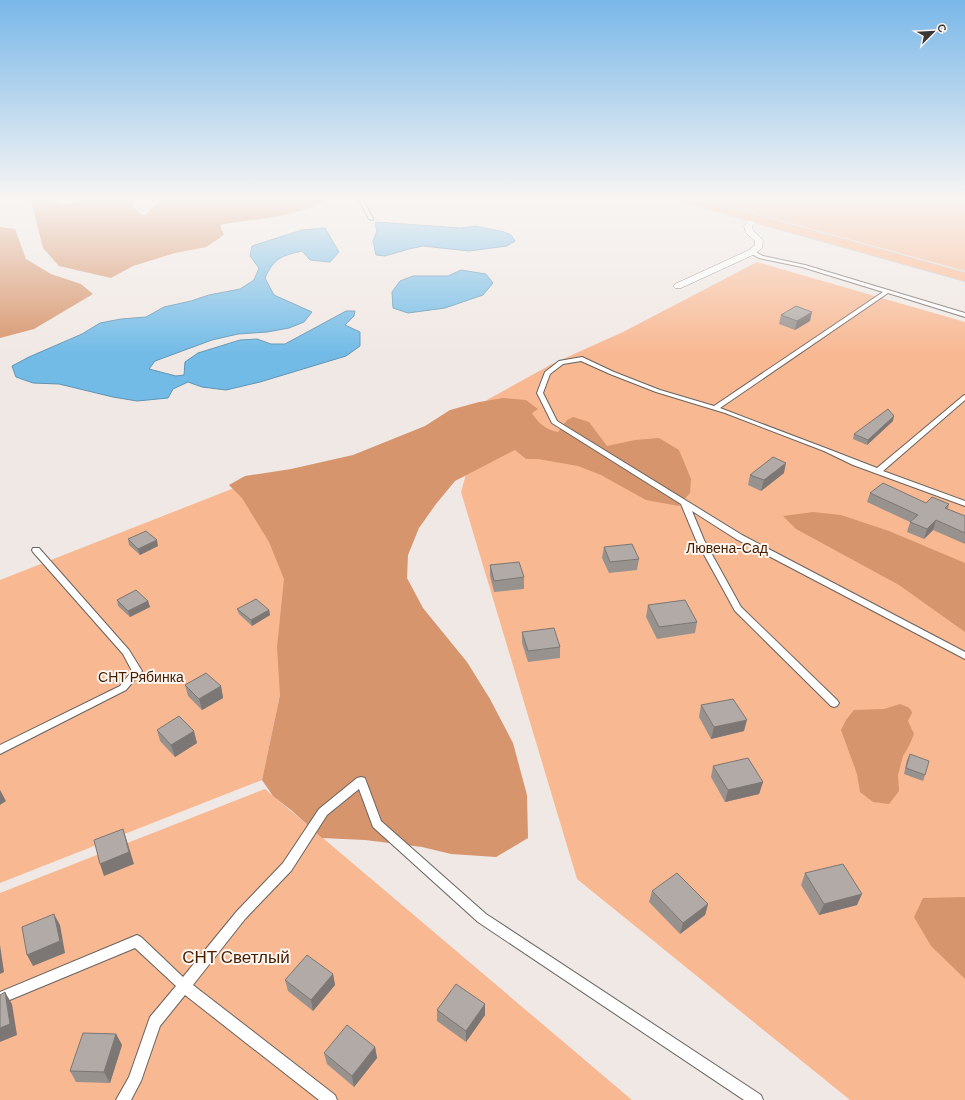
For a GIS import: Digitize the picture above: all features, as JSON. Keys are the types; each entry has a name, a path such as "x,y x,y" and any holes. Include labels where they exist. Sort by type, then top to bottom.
{"highway":[{"path":"872,251 965,277"}],"street":[{"path":"678,286 752,252"}],"lane":[{"path":"752,252 761,257 804,266 965,315"},
{"path":"716,408 886,292"},
{"path":"965,504 716,408 658,391 612,373 582,359 561,362 547,373 540,393 554,422 739,538 965,656"},
{"path":"878,471 965,397"},
{"path":"685,504 700,540 738,609 834,703"},
{"path":"0,750 123,688 137,671 126,652 36,550"},
{"path":"123,1100 134,1081 155,1022 241,915 287,867 323,812 361,781 377,824 482,918 756,1100"},
{"path":"0,998 137,941 184,986 330,1100"}],"green space":[{"path":"893,251 965,251 965,271"},
{"name":"Лювена-Сад","path":"757,262 965,322 965,1100 850,1100 577,879 461,492 487,400 552,364 623,332"},
{"name":"СНТ Рябинка","path":"252,481 294,564 280,695 262,780 0,883 0,580"},
{"name":"СНТ Светлый","path":"265,789 632,1100 0,1100 0,893"}],"shaded area":[{"path":"0,251 23,251 26,259 51,274 81,284 93,294 34,329 0,338"},
{"path":"46,251 184,251 133,266 111,278 59,266"},
{"path":"503,398 526,400 538,409 532,413 537,420 546,428 554,431 558,432 567,420 573,417 589,422 607,446 635,440 659,438 679,450 691,479 690,493 679,506 646,500 601,475 578,466 538,459 526,459 515,450 455,481 419,528 408,555 407,578 423,608 467,662 490,699 513,743 527,795 528,838 496,857 451,854 422,847 365,840 322,838 273,796 262,780 280,695 277,647 284,579 269,542 242,498 229,485 245,476 291,469 353,455 425,426 450,410 479,402"},
{"path":"813,512 841,515 889,531 965,563 965,632 899,585 796,529 783,516"},
{"path":"900,704 908,707 912,713 908,721 914,734 903,756 898,775 899,791 889,804 873,802 860,792 857,774 841,730 846,720 854,710 884,709"},
{"path":"965,897 965,979 931,946 914,917 923,898"}],"water":[{"path":"251,251 301,251 283,256 275,262 265,278 274,295 312,312 304,322 289,328 267,332 238,334 212,340 155,361 149,369 176,376 184,375 185,362 198,353 240,340 257,339 271,344 285,344 346,311 355,311 354,316 345,325 360,332 360,346 346,356 260,382 226,390 202,387 188,382 173,389 168,398 137,401 113,397 59,384 33,383 16,377 12,366 82,334 100,323 121,319 146,317 164,307 209,295 240,289 254,280 259,268 250,256"},
{"path":"302,251 339,252 330,262 310,260"},
{"path":"375,251 401,251 385,256 376,255"},
{"path":"461,270 486,274 493,283 483,295 445,308 408,313 393,308 392,292 400,281 413,276 448,276"}],"building":[{"path":"796,306 812,312 797,321 781,315"},
{"path":"888,409 894,416 868,440 854,434"},
{"path":"773,457 786,463 764,480 750,475"},
{"path":"883,483 926,503 932,497 949,504 945,508 965,516 965,533 936,520 927,529 910,522 918,515 870,493"},
{"path":"146,531 157,540 138,549 128,539"},
{"path":"632,544 639,559 610,562 604,547"},
{"path":"519,562 524,577 494,581 490,565"},
{"path":"136,590 148,601 128,611 117,600"},
{"path":"256,599 269,610 251,620 237,609"},
{"path":"685,600 697,622 659,627 648,605"},
{"path":"554,628 560,647 528,651 522,632"},
{"path":"206,673 221,686 199,699 185,685"},
{"path":"733,699 747,720 714,727 701,705"},
{"path":"179,716 194,731 171,745 157,730"},
{"path":"910,754 929,761 925,775 906,768"},
{"path":"748,758 763,782 728,790 713,766"},
{"path":"123,829 129,852 100,864 94,840"},
{"path":"843,864 862,894 824,904 805,873"},
{"path":"677,873 708,904 683,923 652,891"},
{"path":"54,914 60,941 27,955 22,927"},
{"path":"307,955 333,974 311,1000 285,980"},
{"path":"456,984 485,1004 466,1031 437,1010"},
{"path":"5,992 10,1024 0,1028 0,995"},
{"path":"347,1025 375,1047 352,1076 324,1053"},
{"path":"83,1033 116,1034 104,1072 70,1071"}]}
